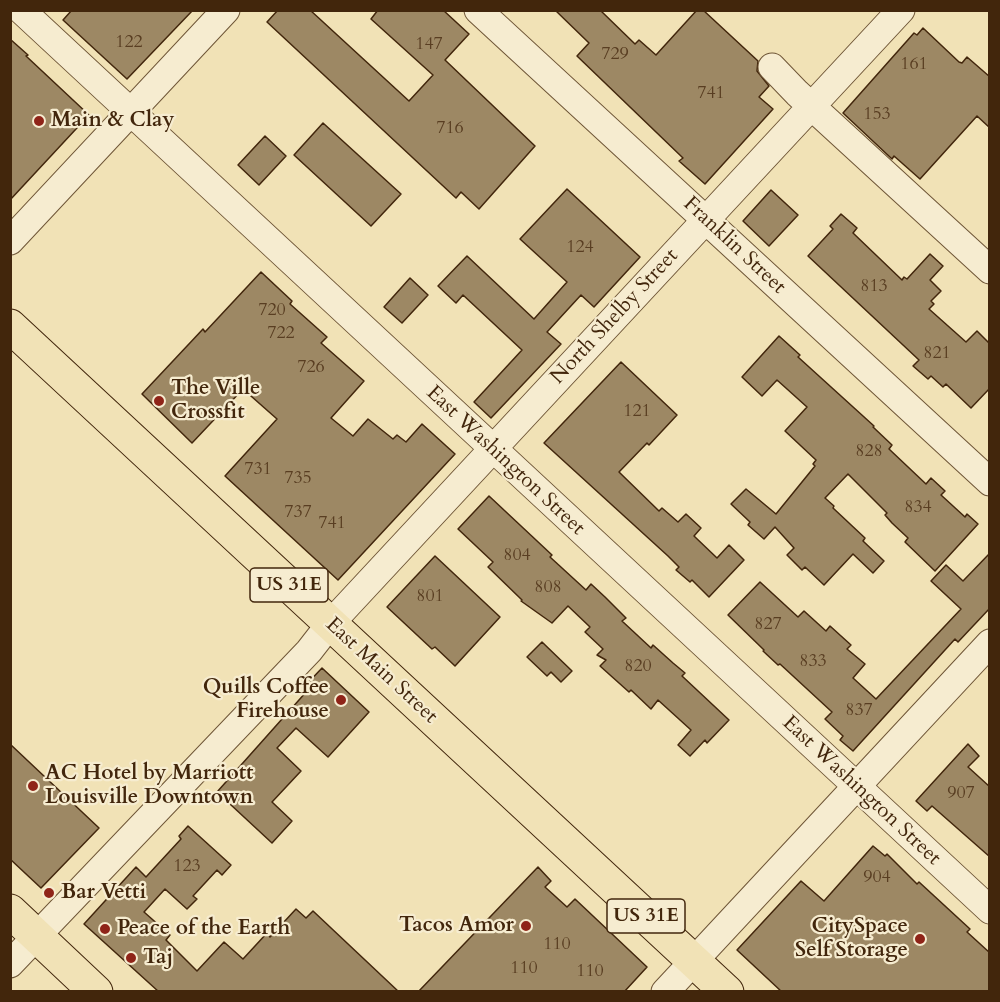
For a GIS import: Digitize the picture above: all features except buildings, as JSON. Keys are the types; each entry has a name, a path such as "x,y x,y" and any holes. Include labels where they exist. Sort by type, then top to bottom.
{"main road":[{"name":"East Main Street","path":"10,326 726,992"},
{"path":"10,911 96,992"}],"street":[{"name":"East Washington Street","path":"21,10 990,910"},
{"path":"10,241 226,10"},
{"name":"Franklin Street","path":"478,10 990,482"},
{"name":"North Shelby Street","path":"10,964 309,651 330,624 901,10"},
{"path":"772,67 990,270"},
{"path":"665,992 990,643"}],"place":[{"name":"Main & Clay","path":"39,121"},
{"name":"The Ville Crossfit","path":"159,401"},
{"name":"Quills Coffee Firehouse","path":"341,700"},
{"name":"AC Hotel by Marriott Louisville Downtown","path":"33,786"},
{"name":"Bar Vetti","path":"49,893"},
{"name":"Tacos Amor","path":"526,926"},
{"name":"Peace of the Earth","path":"105,929"},
{"name":"CitySpace Self Storage","path":"920,939"},
{"name":"Taj","path":"131,958"}]}
